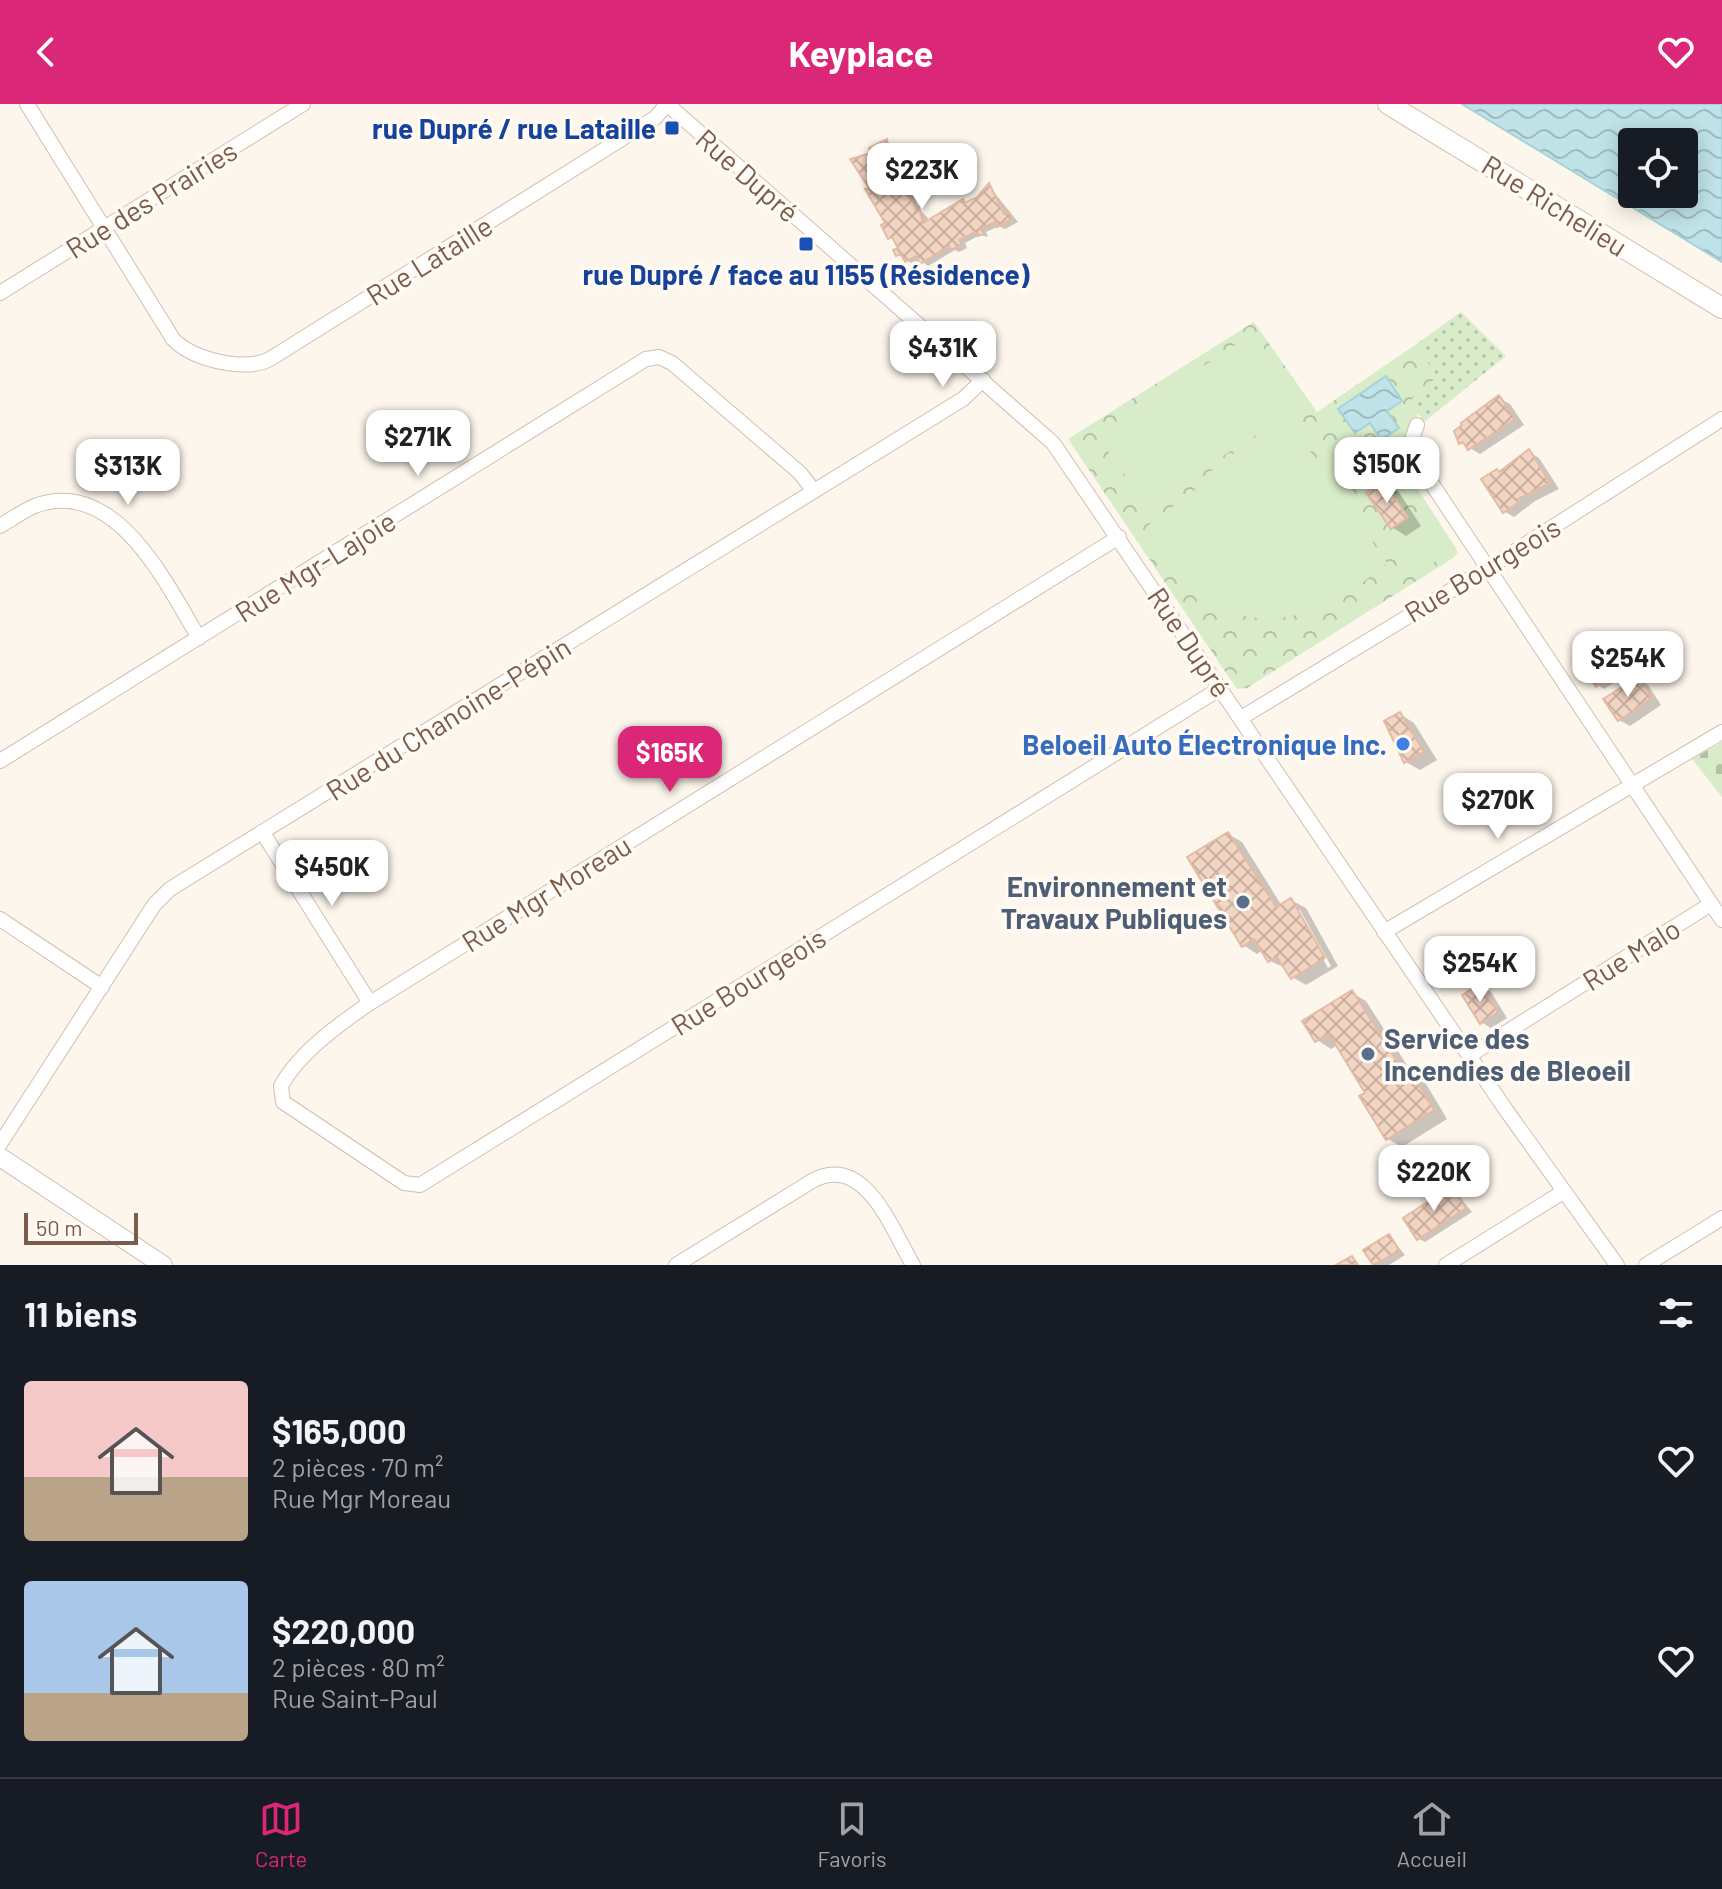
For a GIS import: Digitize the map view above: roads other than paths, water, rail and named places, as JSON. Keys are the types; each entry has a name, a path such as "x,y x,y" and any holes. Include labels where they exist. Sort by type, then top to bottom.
{"main road":[{"name":"Rue Richelieu","path":"1388,104 1722,308"}],"street":[{"path":"27,104 105,228"},
{"name":"Rue des Prairies","path":"0,293 303,104"},
{"name":"Rue Lataille","path":"105,228 177,344 192,353 240,364 266,361 655,118 667,104"},
{"name":"Rue Dupré","path":"667,104 1053,443 1384,932 1617,1265"},
{"name":"Rue Mgr-Lajoie","path":"0,761 650,357 672,363 800,473 814,491"},
{"name":"Rue du Chanoine-Pépin","path":"0,1144 159,899 963,399 983,380"},
{"name":"Rue Bourgeois","path":"1241,718 1472,574 1488,568 1722,419"},
{"path":"1417,425 1411,442 1412,454 1722,920"},
{"path":"0,526 31,508 52,502 74,503 112,519 139,543 199,638"},
{"name":"Rue Mgr Moreau","path":"281,1094 283,1083 308,1055 370,1003 1119,537"},
{"name":"Rue Bourgeois","path":"281,1094 289,1107 356,1152 408,1185 420,1185 1221,688"},
{"path":"1384,932 1722,732"},
{"path":"263,833 370,1003"},
{"name":"Rue Malo","path":"1470,1055 1711,904"},
{"path":"0,919 102,987"},
{"path":"0,1157 163,1265"},
{"path":"676,1265 812,1181 836,1174 854,1178 868,1189 913,1265"},
{"path":"1446,1265 1563,1192"},
{"path":"1646,1265 1722,1218"}],"water":[{"path":"1462,104 1722,104 1722,262 1633,208 1698,208 1698,128 1618,128 1618,199"},
{"path":"1386,376 1402,401 1387,411 1399,428 1381,440 1370,423 1355,433 1338,409"}],"place":[{"name":"rue Dupré / rue Lataille","path":"672,128"},
{"name":"rue Dupré / face au 1155 (Résidence)","path":"806,244"},
{"name":"Beloeil Auto Électronique Inc.","path":"1403,744"},
{"name":"Environnement et Travaux Publiques","path":"1243,902"},
{"name":"Service des Incendies de Bleoeil","path":"1368,1054"}]}
